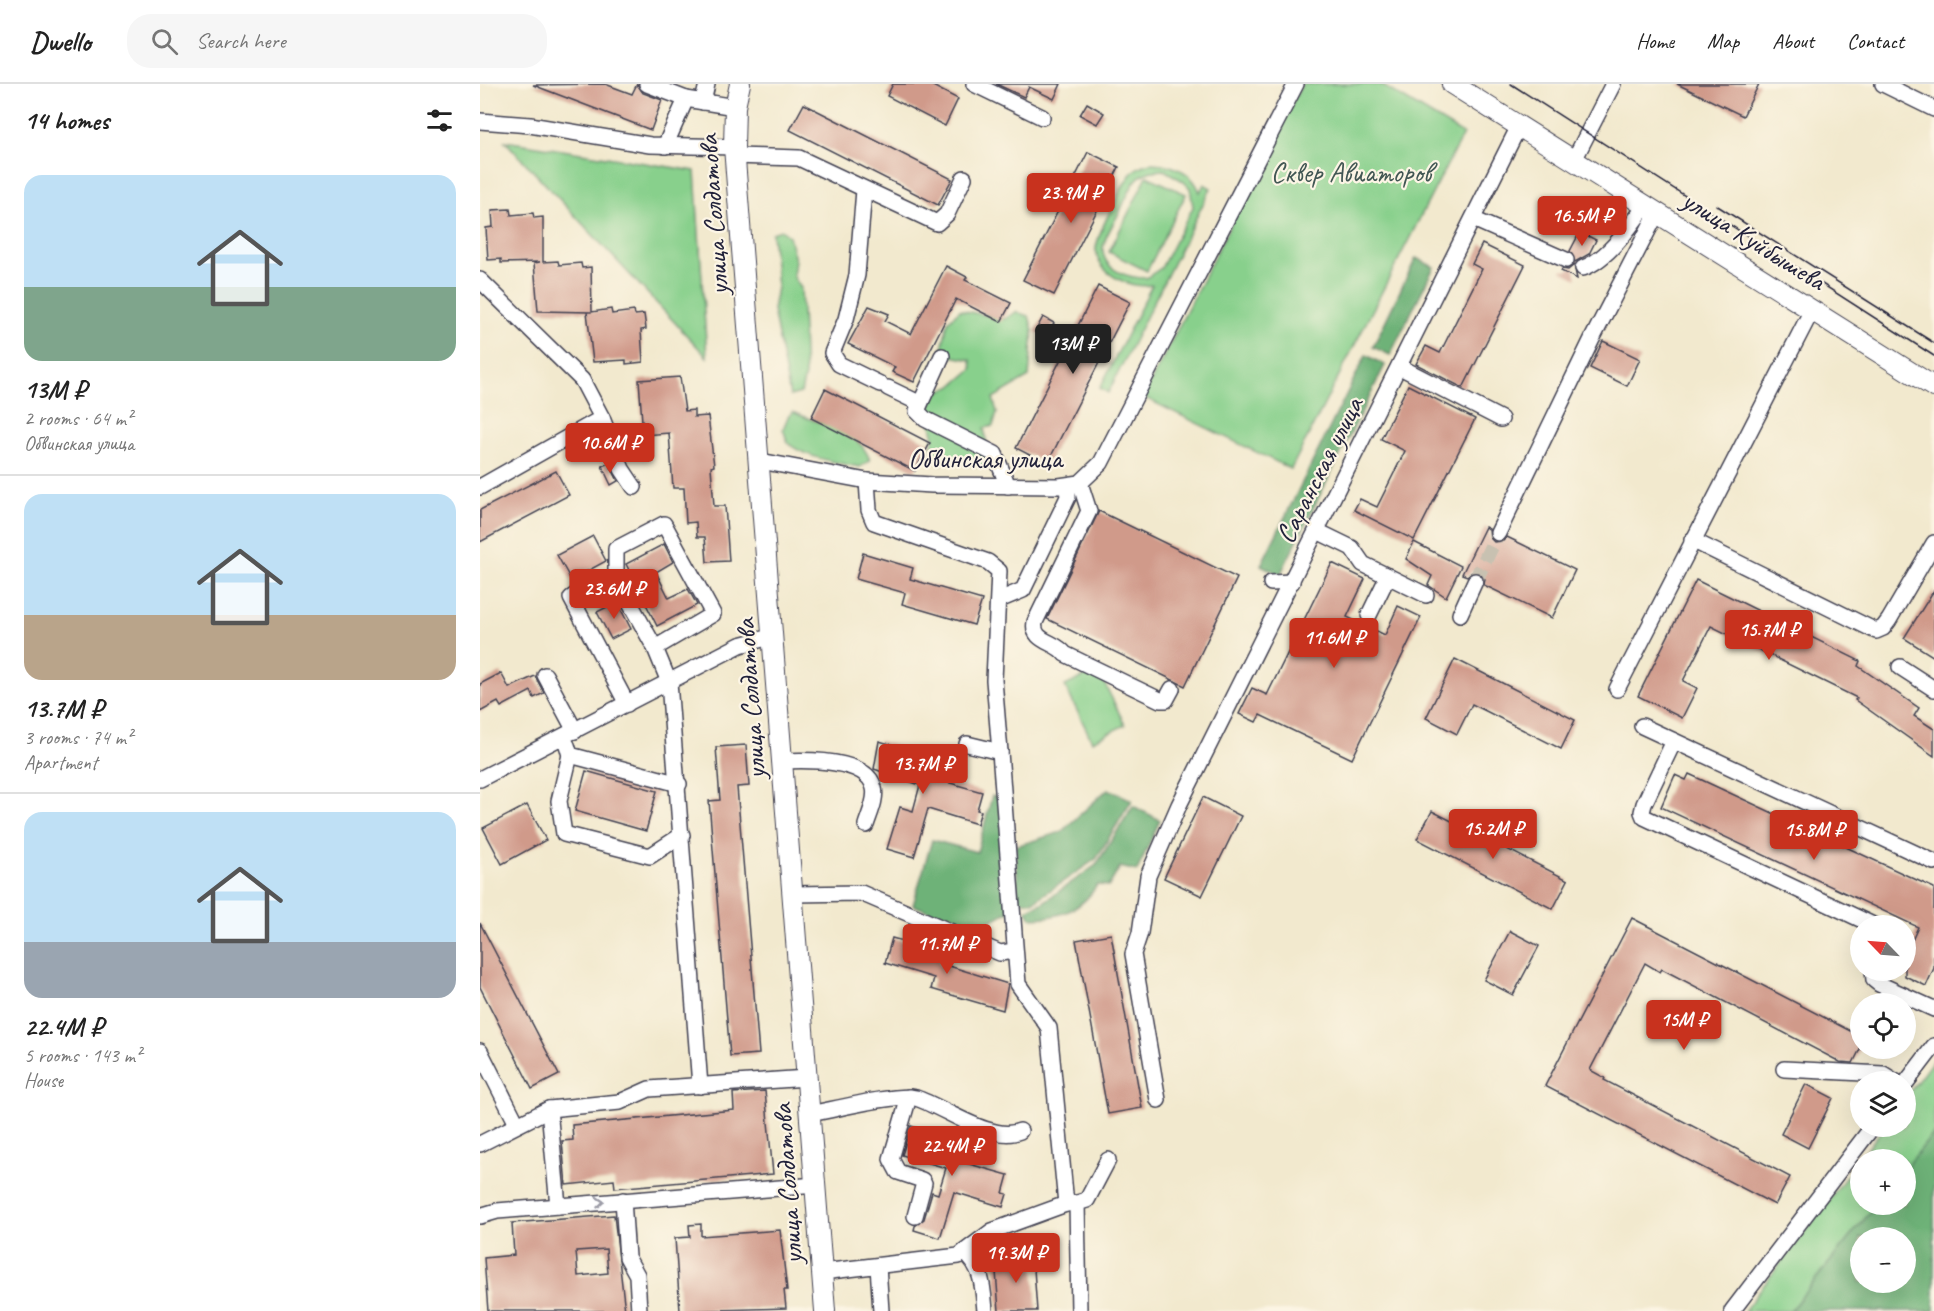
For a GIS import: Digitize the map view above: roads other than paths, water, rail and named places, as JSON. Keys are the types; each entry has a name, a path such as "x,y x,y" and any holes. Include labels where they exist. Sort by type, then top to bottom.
{"main road":[{"name":"улица Солдатова","path":"740,84 735,107 735,151 825,1311"},
{"name":"улица Куйбышева","path":"1452,84 1934,387"}],"street":[{"path":"647,84 686,99 735,107"},
{"path":"703,102 707,84"},
{"path":"974,84 1042,117"},
{"name":"Обвинская улица","path":"760,461 867,481 932,485 1073,484 1101,463 1296,84"},
{"path":"1574,160 1613,84"},
{"path":"1883,84 1934,109"},
{"path":"665,146 686,99"},
{"path":"480,121 530,125 665,146 799,158 937,223 942,221 947,214 964,178"},
{"name":"Саранская улица","path":"1158,1100 1133,954 1140,933 1148,876 1167,837 1173,802 1292,582 1519,126"},
{"path":"864,190 857,275 846,319 832,353 839,364 919,403"},
{"path":"1583,268 1591,265 1651,209"},
{"path":"1498,533 1592,339 1651,209"},
{"path":"1473,219 1566,260"},
{"path":"480,280 582,380 602,418 622,469 634,487"},
{"path":"1617,689 1812,310"},
{"path":"942,356 917,411 925,419 995,454 1008,486"},
{"path":"1400,367 1501,419"},
{"path":"480,487 602,418"},
{"path":"867,481 869,510 874,522 996,566 1000,580 994,680 1018,984 1048,1028 1071,1204 1079,1311"},
{"path":"999,600 1023,590 1073,484"},
{"path":"1073,484 1089,511 1035,622 1036,635 1060,648 1065,654 1160,700 1166,700 1172,689"},
{"path":"654,648 713,614 664,524 616,549 616,578 654,648 669,682 679,784 700,1086"},
{"path":"1317,531 1352,548 1363,564 1426,595"},
{"path":"1692,540 1876,631 1883,628 1889,620 1934,543"},
{"path":"1369,615 1388,576"},
{"path":"1460,614 1475,581"},
{"path":"1271,583 1292,582"},
{"path":"585,588 571,598 627,704"},
{"path":"480,779 740,645 774,636"},
{"path":"1900,667 1934,689"},
{"path":"545,675 570,734 570,755 559,801 564,834 650,856 682,835"},
{"path":"1642,726 1934,862"},
{"path":"1674,741 1644,804 1642,812 1644,817 1852,915"},
{"path":"967,744 1000,752"},
{"path":"570,755 679,784"},
{"path":"783,761 822,759 861,772 875,790 866,825"},
{"path":"794,894 861,892 1000,953 1016,951"},
{"path":"1875,981 1934,1009"},
{"path":"1915,1071 1934,1047"},
{"path":"480,1052 517,1124"},
{"path":"1784,1069 1850,1072"},
{"path":"480,1144 549,1109 620,1102 649,1089 807,1077"},
{"path":"810,1114 909,1097 976,1125 1009,1134 1020,1131"},
{"path":"909,1097 891,1159 898,1172 922,1180 924,1183 915,1216"},
{"path":"549,1109 558,1206"},
{"path":"1732,1311 1865,1137"},
{"path":"822,1272 959,1256 992,1231 1087,1200 1108,1160"},
{"path":"480,1216 496,1211 816,1185"},
{"path":"623,1200 627,1257 637,1275 639,1311"},
{"path":"964,1252 972,1258 982,1280 985,1311"},
{"path":"878,1266 881,1311"}],"tunnel":[{"path":"1475,581 1498,533"}],"tram line":[{"path":"1511,84 1934,356"},
{"path":"1716,205 1934,343"}],"park label":[{"name":"Сквер Авиаторов","path":"1351,172"}]}
